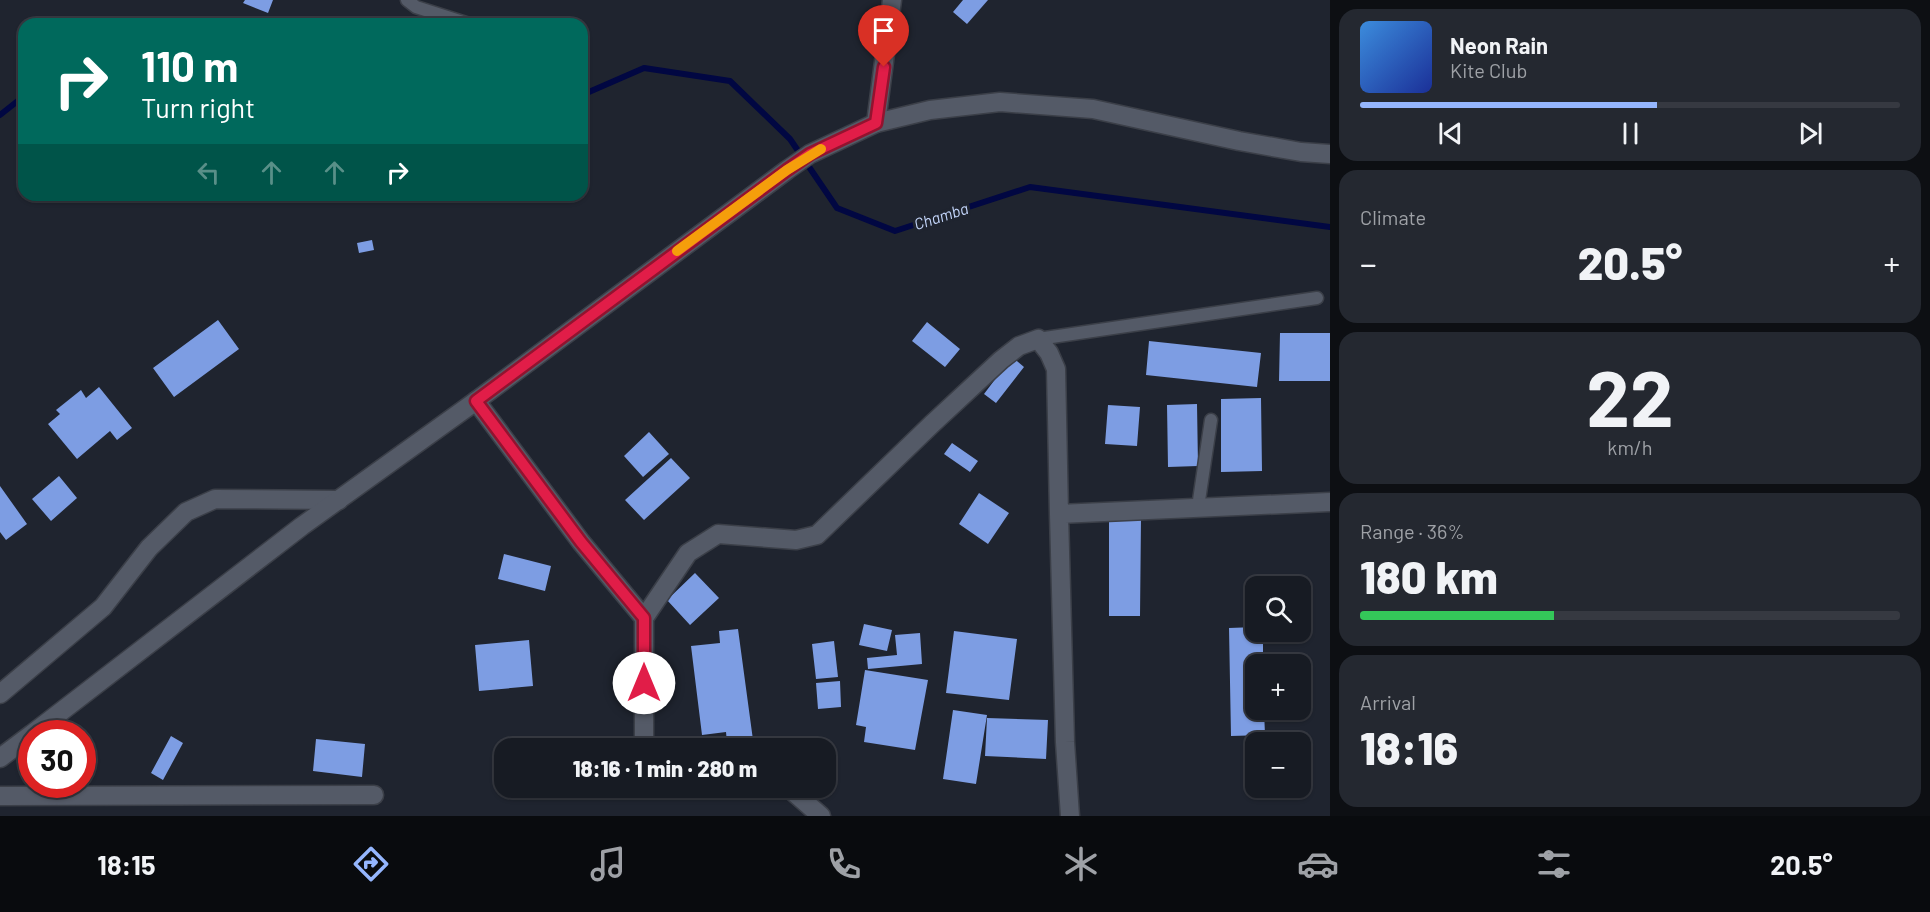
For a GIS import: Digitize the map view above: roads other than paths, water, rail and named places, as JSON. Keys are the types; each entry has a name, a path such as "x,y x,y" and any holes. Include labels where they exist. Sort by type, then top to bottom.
{"street":[{"path":"876,123 892,0"},
{"path":"50,720 339,500 787,170 810,154 876,123 930,110 1000,102 1093,109 1239,141 1301,152 1330,154"},
{"path":"644,738 644,618 688,554 718,534 796,540 817,535 1001,360 1019,346 1044,346 1056,369 1065,742 1070,816"},
{"path":"476,401 581,542 644,618"},
{"path":"0,694 103,607 149,548 186,512 215,499 339,500"},
{"path":"1059,514 1330,502"},
{"path":"0,758 18,744"},
{"path":"0,796 374,795"},
{"path":"800,798 820,816"}],"lane":[{"path":"408,0 416,7 450,18"},
{"path":"1044,346 1061,335 1317,298"},
{"path":"1198,507 1211,420"}],"waterway":[{"name":"Chamba","path":"588,92 644,68 730,81 790,139 837,208 895,231 1030,187 1330,227"},
{"name":"Chamba","path":"0,115 18,101"}]}
